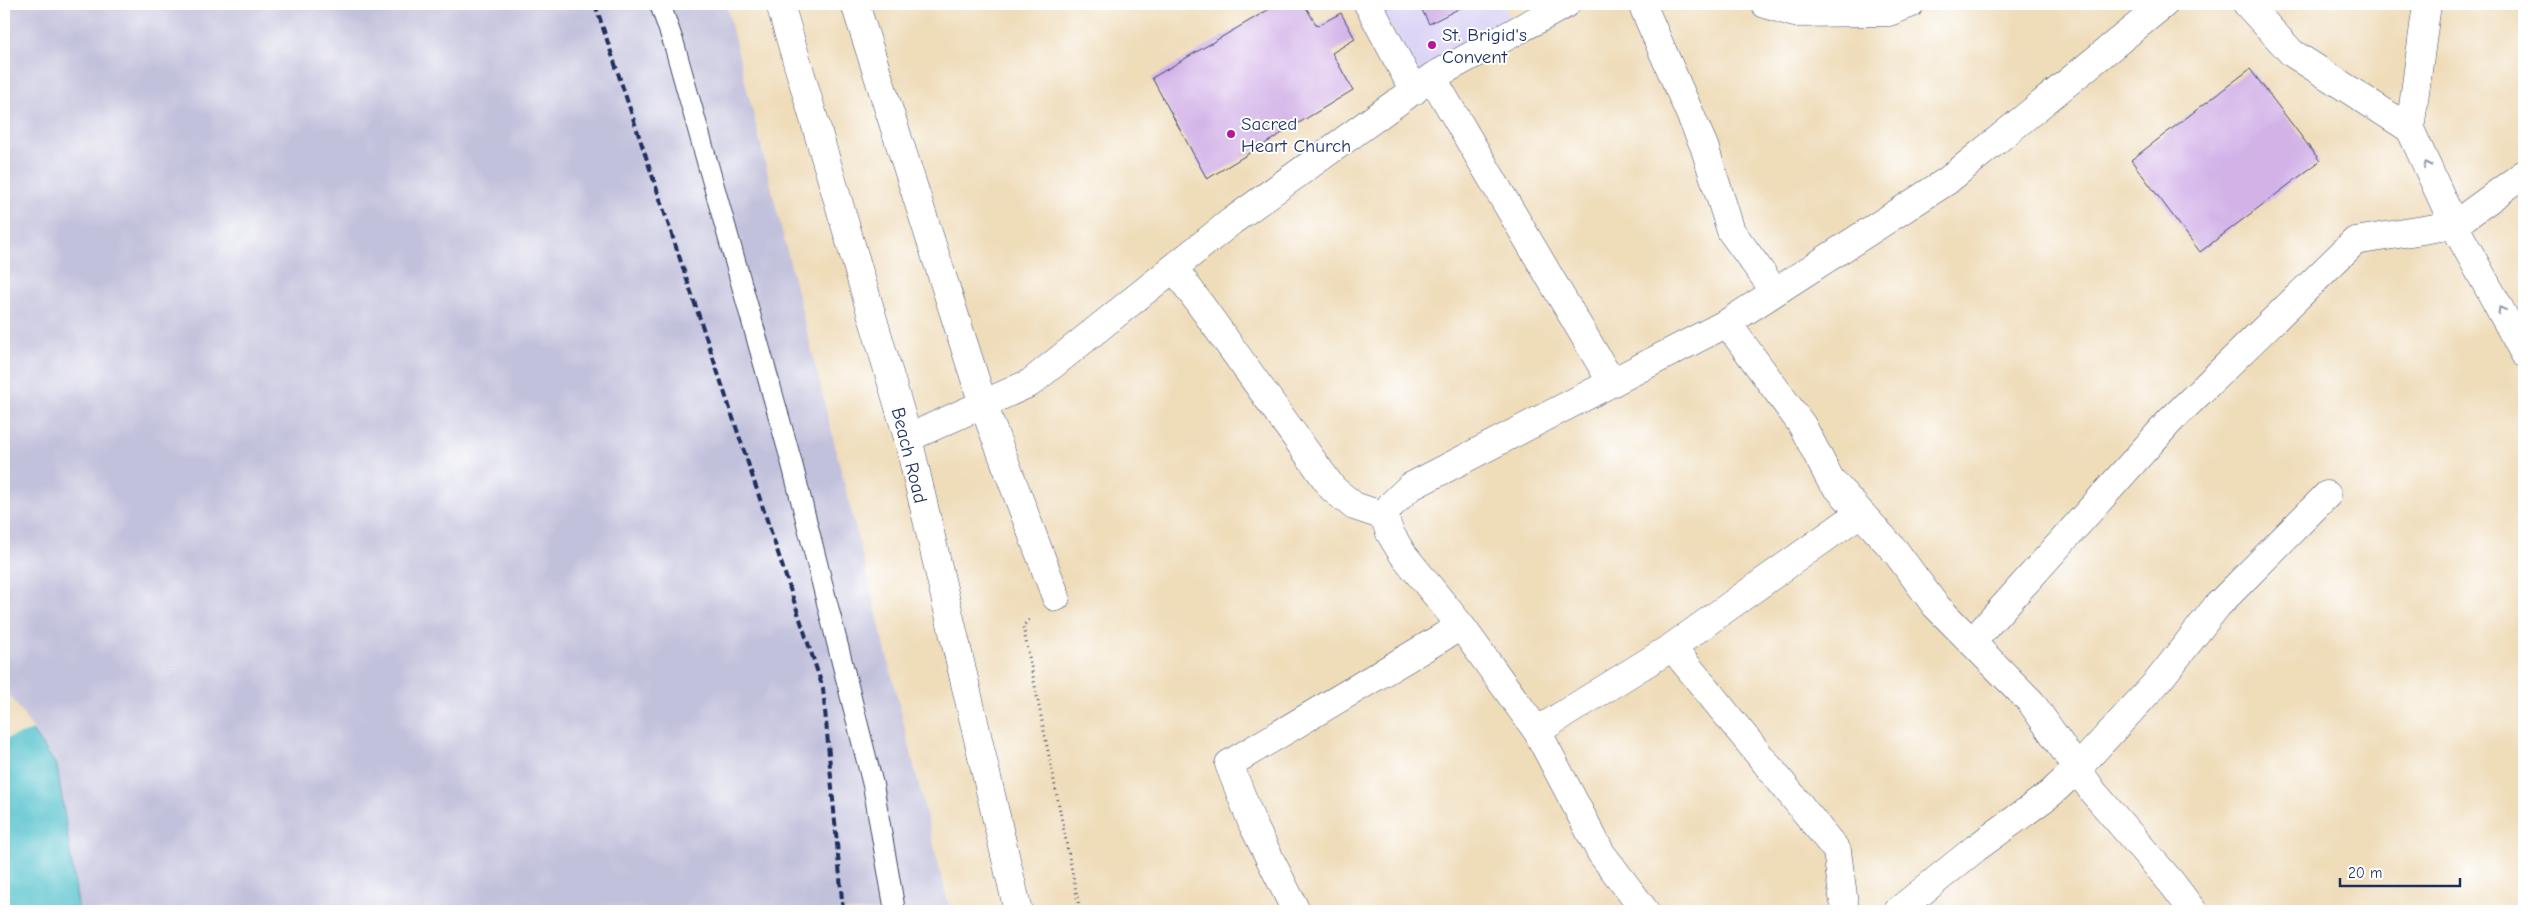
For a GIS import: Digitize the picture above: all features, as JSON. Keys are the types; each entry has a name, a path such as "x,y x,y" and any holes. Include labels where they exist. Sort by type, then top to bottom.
{"street":[{"name":"Beach Road","path":"780,4 908,438 1018,911"},
{"path":"855,4 983,404 1056,597"},
{"path":"1368,4 1423,84 1612,383"},
{"path":"908,438 1030,383 1232,221 1423,84 1566,4"},
{"path":"1642,4 1704,146 1731,231 1774,290"},
{"path":"1765,4 1794,13 1889,12 1910,4"},
{"path":"1384,516 1391,505 1410,487 1727,323 1774,290 1947,181 2164,4"},
{"path":"2247,4 2292,53 2410,128"},
{"path":"2426,4 2410,128 2454,225 2524,353"},
{"path":"1972,642 2170,421 2355,241 2454,225 2524,174"},
{"path":"1174,268 1333,490 1354,506 1384,516"},
{"path":"1727,323 1802,425 1830,478 1896,552 1935,605 2031,702 2094,793 2194,911"},
{"path":"1898,911 1976,848 2050,794 2077,769 2158,681 2217,606 2327,495"},
{"path":"1537,731 1672,646 1860,513"},
{"path":"1384,516 1390,533 1402,553 1461,626 1537,731 1601,853 1645,911"},
{"path":"1296,911 1253,825 1229,764 1461,626"},
{"path":"1672,646 1837,851 1845,911"}],"lane":[{"path":"660,4 674,44 791,460 873,785 895,911"}],"path":[{"path":"1056,597 1023,626 1080,911"}],"shaded area":[{"path":"4,4 726,4 950,911 79,911 57,766 4,692"},
{"name":"St. Brigid's Convent","path":"1379,4 1502,4 1510,17 1416,73"}],"water":[{"path":"4,692 57,766 79,911 4,911"}],"pier":[{"path":"4,689 6,690 34,730 4,739"}],"building":[{"name":"Sacred Heart Church","path":"1278,4 1304,4 1317,26 1341,13 1355,39 1332,53 1353,90 1207,179 1152,78"},
{"path":"1419,4 1468,4 1429,24"},
{"path":"2250,69 2320,161 2200,252 2131,160"}],"railway":[{"path":"595,4 823,688 843,911"}],"place":[{"name":"St. Brigid's Convent","path":"1432,45"},
{"name":"Sacred Heart Church","path":"1231,134"}]}
